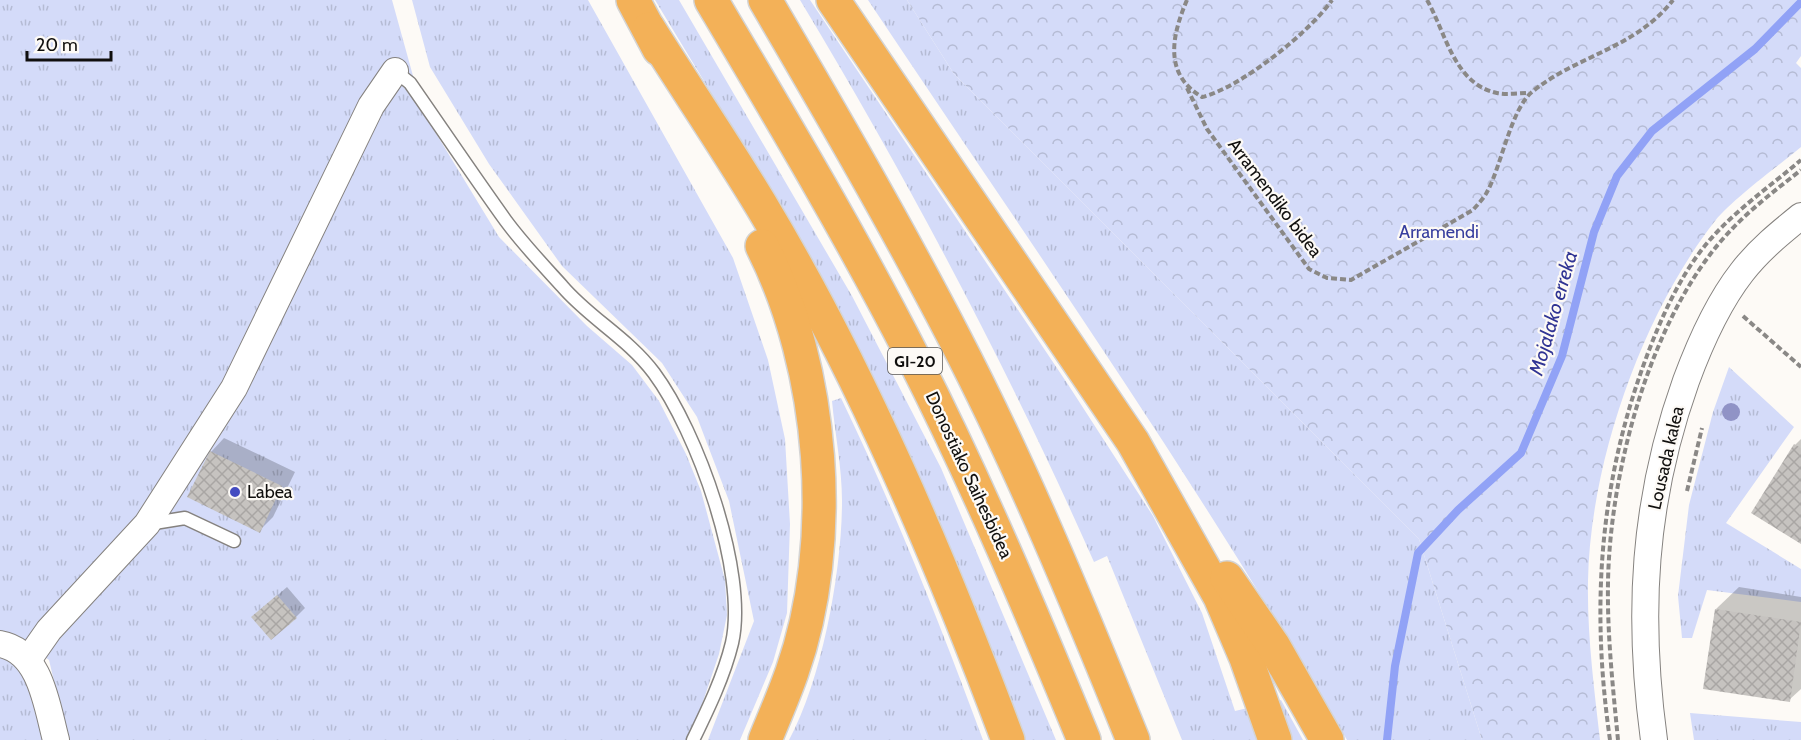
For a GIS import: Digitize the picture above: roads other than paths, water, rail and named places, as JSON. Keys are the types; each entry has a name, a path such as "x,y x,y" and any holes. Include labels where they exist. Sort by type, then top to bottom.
{"highway":[{"path":"633,0 774,270 801,358 817,433 820,522 810,602 793,671 765,740"},
{"name":"Donostiako Saihesbidea","path":"711,0 825,195 914,358 983,502 1084,740"},
{"name":"GI-20","path":"765,0 866,172 955,338 1025,484 1133,740"},
{"path":"832,0 1273,645 1327,740"},
{"path":"649,29 762,206 839,349 896,466 962,620 1008,740"},
{"path":"1133,442 1220,597 1274,735"}],"street":[{"path":"28,660 49,630 147,524 234,388 371,106 395,71"},
{"name":"Lousada kalea","path":"1654,740 1646,683 1644,589 1655,497 1667,441 1692,364 1725,296 1759,252 1801,216"},
{"path":"0,644 19,651 28,660 36,675 56,740"}],"lane":[{"path":"395,71 410,83 507,222 560,284 620,335 654,373 686,427 705,472 726,548 735,604 732,642 710,705 693,740"},
{"path":"147,524 185,518 234,541"}],"waterway":[{"name":"Mojalako erreka","path":"1387,740 1395,666 1418,553 1458,510 1521,453 1562,356 1594,232 1617,176 1652,131 1755,49 1801,2"}],"place":[{"name":"Labea","path":"235,492"}],"park label":[{"name":"Arramendi","path":"1439,232"}]}
